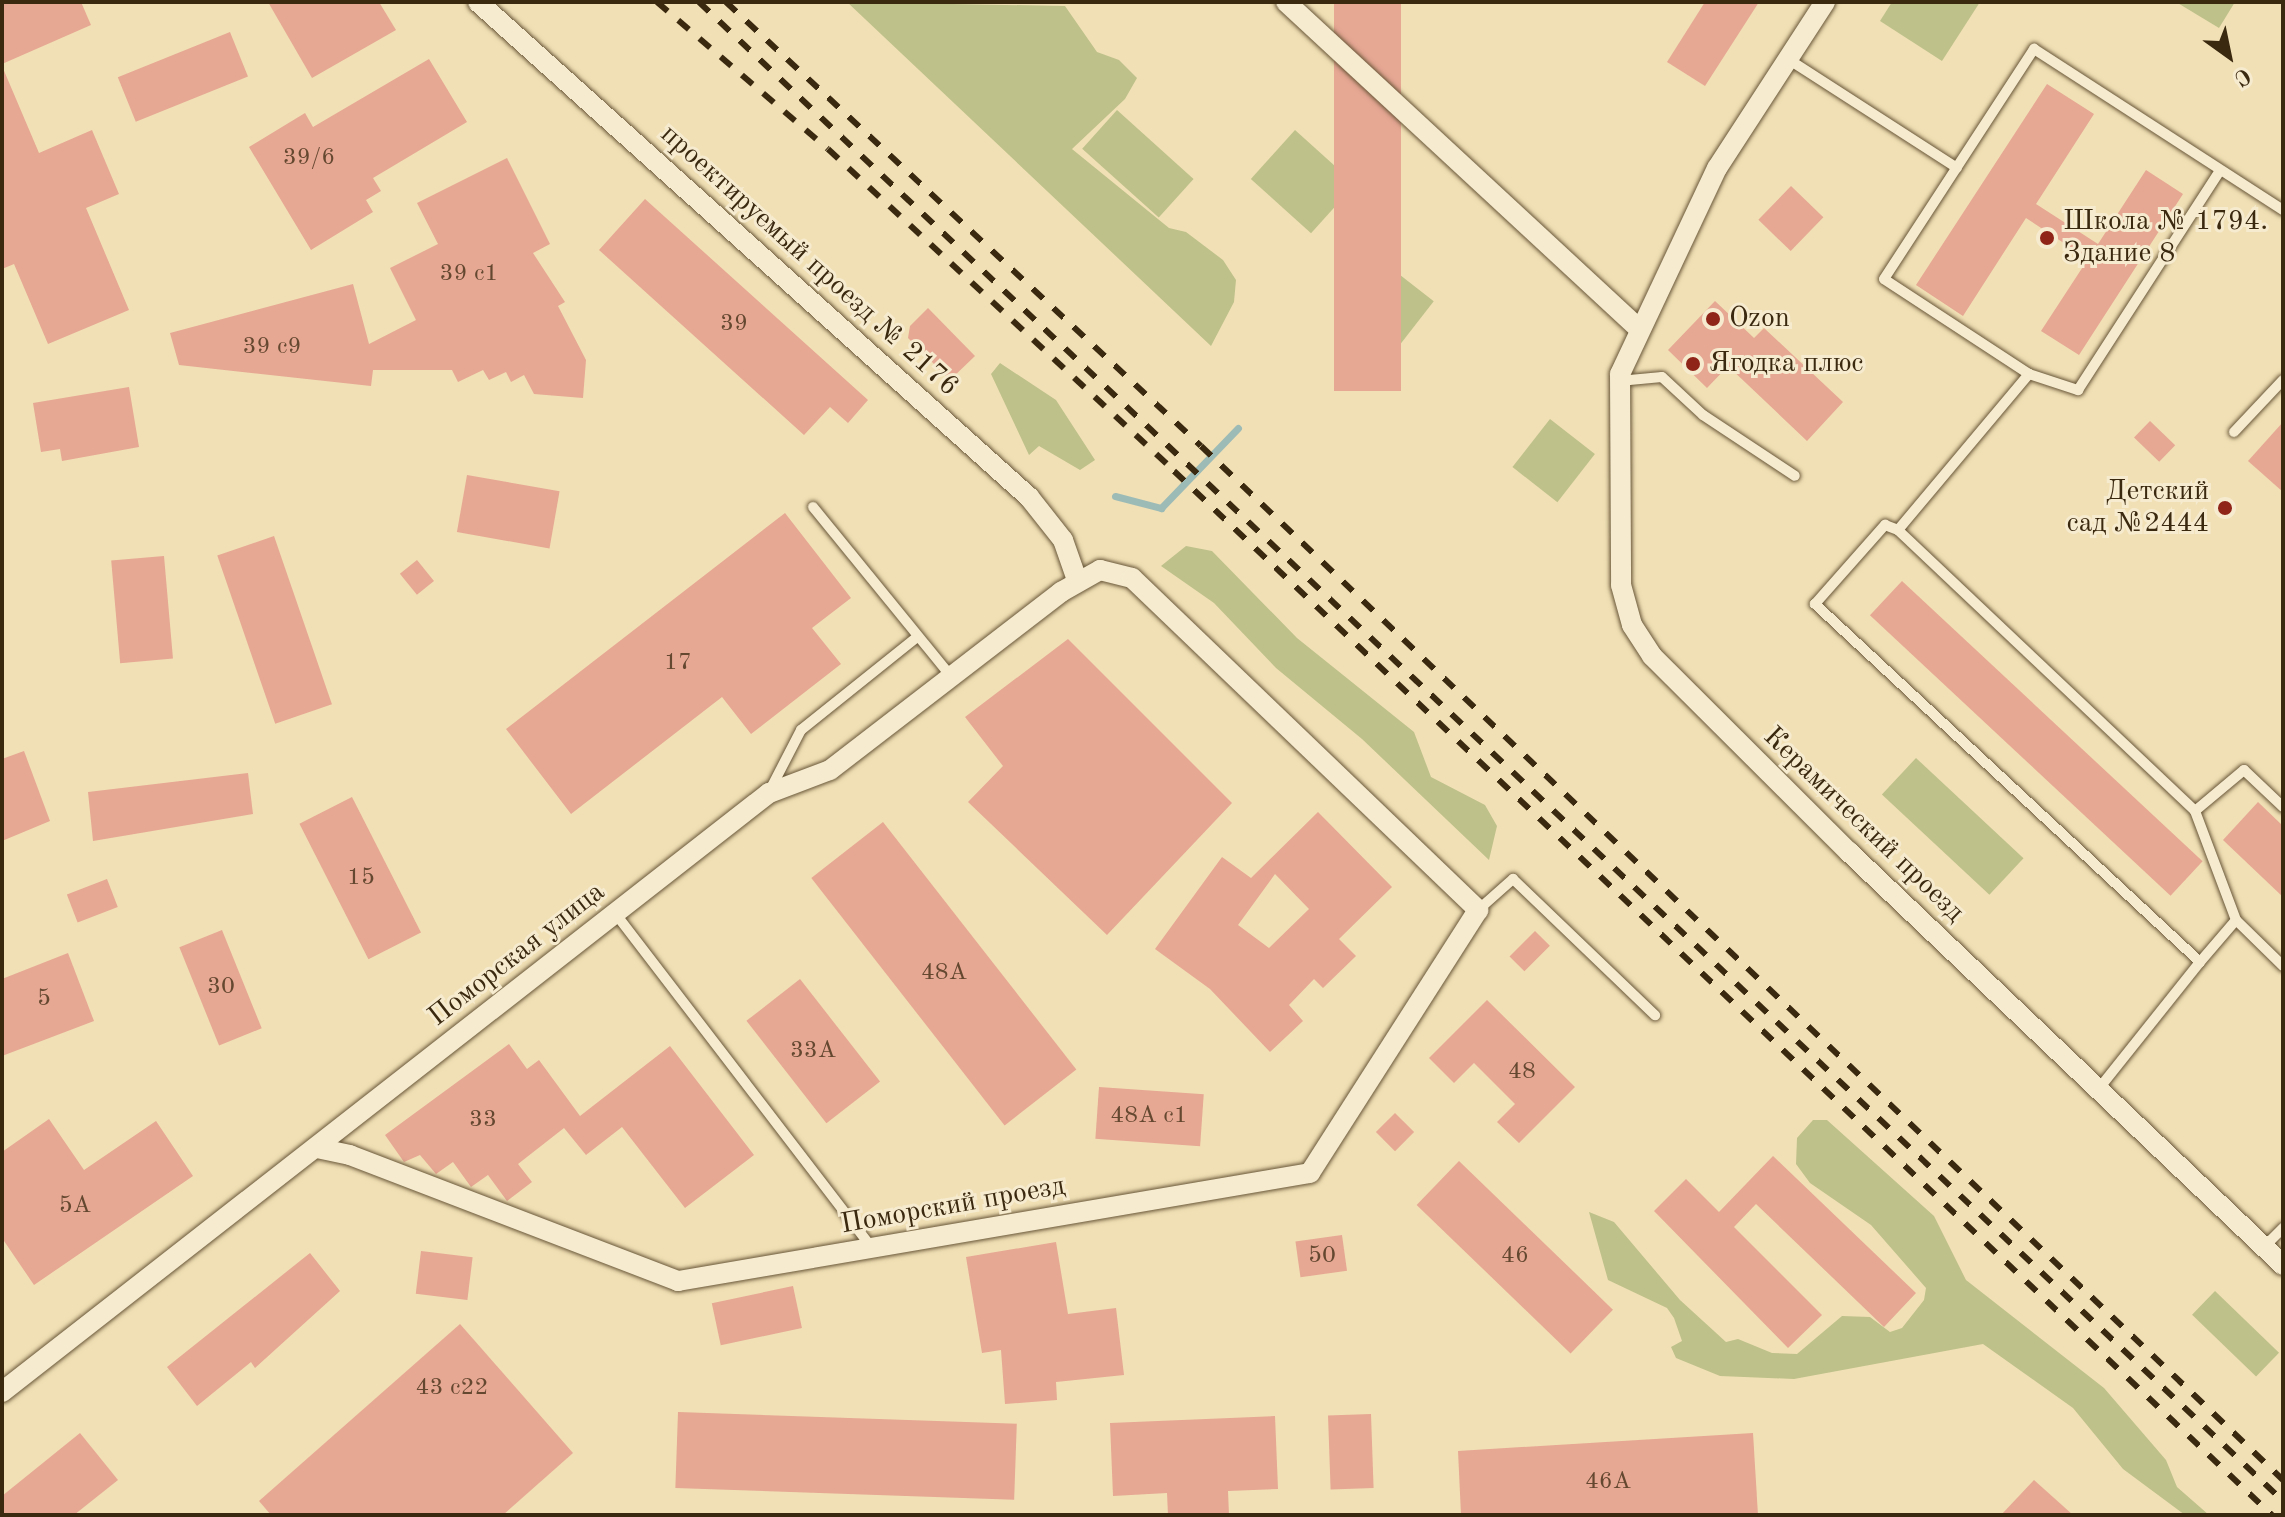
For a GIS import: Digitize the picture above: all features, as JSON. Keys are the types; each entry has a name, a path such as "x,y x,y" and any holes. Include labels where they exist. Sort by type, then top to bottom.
{"street":[{"name":"проектируемый проезд № 2176","path":"478,2 1029,497 1063,540 1077,580"},
{"path":"1286,2 1638,328"},
{"name":"Керамический проезд","path":"1825,2 1717,168 1638,328 1619,381 1621,585 1632,625 1652,656 2097,1091 2283,1265"},
{"path":"1077,580 1112,570 1132,578 1478,910"},
{"name":"Поморская улица","path":"2,1392 769,793 830,770 1077,580"},
{"name":"Поморский проезд","path":"316,1148 350,1155 678,1281 1310,1173 1478,910"}],"lane":[{"path":"2219,172 2078,390 2029,374 1884,279 2034,49 2219,172 2283,210"},
{"path":"1788,59 1957,168"},
{"path":"1898,530 2029,374"},
{"path":"1619,381 1662,377 1703,415 1795,476"},
{"path":"2234,432 2283,380"},
{"path":"813,507 951,676"},
{"path":"2200,962 1815,604 1885,525 1898,530 2195,811 2236,920 2283,966"},
{"path":"769,793 801,730 917,637"},
{"path":"2195,811 2244,770 2283,807"},
{"path":"1478,910 1513,879 1655,1015"},
{"path":"615,913 872,1249"},
{"path":"2097,1091 2236,920"},
{"path":"2264,1247 2283,1228"}],"green space":[{"path":"847,2 1065,6 1097,52 1119,60 1137,78 1125,99 1072,149 1169,228 1186,232 1223,260 1236,280 1234,302 1211,346"},
{"path":"1892,2 1980,2 1942,61 1880,21"},
{"path":"2176,2 2235,2 2219,28"},
{"path":"1117,110 1194,179 1159,218 1082,149"},
{"path":"1295,130 1355,184 1311,233 1251,179"},
{"path":"1377,257 1434,301 1400,345 1343,300"},
{"path":"1000,363 1056,400 1095,460 1080,470 1039,446 1029,455 991,374"},
{"path":"1550,419 1595,454 1557,502 1512,467"},
{"path":"1186,546 1212,551 1297,638 1414,732 1431,777 1485,805 1497,826 1489,860 1362,739 1276,668 1214,603 1161,566"},
{"path":"1916,758 2024,858 1989,895 1882,795"},
{"path":"1813,1120 1827,1120 1934,1216 1966,1280 2104,1388 2166,1460 2177,1487 2209,1515 2185,1515 2123,1469 2073,1408 1983,1344 1794,1379 1720,1376 1676,1358 1671,1347 1682,1341 1674,1318 1667,1308 1608,1280 1589,1212 1614,1222 1680,1300 1726,1342 1738,1339 1772,1353 1797,1354 1842,1316 1870,1317 1890,1332 1902,1328 1924,1300 1926,1288 1871,1225 1810,1183 1796,1164 1797,1138"},
{"path":"2215,1291 2279,1353 2256,1377 2192,1315"}],"building":[{"path":"2,2 81,2 91,25 2,64"},
{"path":"268,2 379,2 396,30 312,78"},
{"path":"1334,2 1401,2 1401,391 1334,391"},
{"path":"1705,2 1759,2 1705,86 1667,62"},
{"path":"230,32 248,77 136,122 118,77"},
{"path":"429,59 467,122 373,178 381,191 366,200 373,212 311,250 249,147 305,113 313,127"},
{"path":"2,66 39,153 92,130 119,194 86,208 129,310 48,344 14,264 2,269"},
{"path":"2047,84 2094,114 2036,204 2098,244 2146,170 2183,194 2079,355 2041,331 2088,259 2026,218 1963,316 1916,285"},
{"path":"507,158 550,244 533,253 565,302 558,306 586,360 583,398 534,394 524,375 511,382 506,372 489,380 483,370 458,382 452,370 373,370 371,386 179,365 170,333 353,284 369,344 416,320 390,268 438,244 417,203"},
{"path":"1791,186 1823,217 1791,251 1758,220"},
{"path":"645,199 868,400 848,423 830,407 804,435 599,250"},
{"path":"1715,301 1754,338 1764,328 1843,402 1807,441 1728,366 1707,388 1668,350"},
{"path":"928,308 975,356 950,380 908,338 910,326"},
{"path":"129,387 139,447 62,461 60,449 41,452 33,403"},
{"path":"2150,421 2175,445 2159,462 2134,438"},
{"path":"2283,422 2283,492 2248,461"},
{"path":"467,475 560,491 550,548 457,532"},
{"path":"785,513 851,598 812,628 841,664 751,734 722,697 571,814 506,729"},
{"path":"274,536 332,704 275,724 217,556"},
{"path":"164,556 173,659 120,663 111,561"},
{"path":"417,560 434,581 417,595 400,574"},
{"path":"1902,581 2203,861 2171,896 1870,615"},
{"path":"1068,639 1232,803 1107,935 968,802 1003,766 965,717"},
{"path":"24,751 50,821 2,841 2,759"},
{"path":"248,773 253,814 93,841 88,792"},
{"path":"352,797 421,932 368,959 299,824"},
{"path":"2258,802 2283,826 2283,897 2223,840"},
{"path":"1318,812 1392,887 1339,939 1356,956 1323,988 1314,979 1289,1005 1303,1021 1270,1052 1210,989 1155,949 1222,857 1251,878","holes":["1275,874 1309,909 1269,948 1238,925"]},
{"path":"883,822 1076,1069 1005,1125 811,878"},
{"path":"107,879 118,907 78,922 67,894"},
{"path":"222,930 262,1028 219,1046 179,947"},
{"path":"1535,931 1550,946 1524,971 1510,956"},
{"path":"68,953 94,1021 2,1056 2,979"},
{"path":"800,979 880,1081 826,1123 746,1021"},
{"path":"1487,1000 1575,1087 1519,1143 1497,1122 1515,1104 1474,1063 1454,1083 1429,1058"},
{"path":"509,1044 527,1069 539,1060 580,1116 670,1046 754,1155 685,1208 622,1127 586,1155 564,1128 518,1164 532,1182 507,1201 488,1175 471,1187 453,1162 436,1174 420,1155 404,1162 385,1135"},
{"path":"1099,1087 1204,1094 1200,1146 1095,1139"},
{"path":"1395,1113 1414,1132 1395,1151 1376,1132"},
{"path":"49,1119 84,1170 156,1121 193,1176 34,1285 2,1238 2,1152"},
{"path":"1773,1156 1916,1293 1884,1327 1756,1204 1734,1227 1822,1315 1788,1348 1654,1211 1686,1179 1719,1212"},
{"path":"1459,1161 1613,1310 1571,1354 1417,1205"},
{"path":"1342,1235 1347,1271 1300,1277 1295,1242"},
{"path":"1056,1242 1068,1314 1116,1308 1124,1375 1056,1382 1057,1400 1005,1404 1001,1350 982,1353 966,1257"},
{"path":"421,1251 473,1257 467,1300 416,1294"},
{"path":"310,1253 340,1291 255,1368 251,1362 197,1406 167,1367"},
{"path":"793,1286 802,1328 721,1345 712,1303"},
{"path":"460,1324 573,1453 503,1515 271,1515 259,1501"},
{"path":"678,1412 1017,1424 1014,1500 675,1488"},
{"path":"1371,1414 1374,1488 1331,1489 1328,1416"},
{"path":"1275,1416 1278,1489 1228,1491 1229,1515 1168,1515 1167,1493 1113,1496 1110,1423"},
{"path":"80,1433 118,1480 74,1515 2,1515 2,1496"},
{"path":"1753,1433 1758,1515 1461,1515 1458,1451"},
{"path":"2034,1480 2073,1515 2001,1515"}],"waterway":[{"path":"1115,496 1161,508 1238,428"}],"railway":[{"path":"657,2 828,149 1174,471 2272,1515"},
{"path":"699,2 2283,1501"},
{"path":"726,2 1201,446 2283,1480"}],"place":[{"name":"Школа № 1794. Здание 8","path":"2047,238"},
{"name":"Ozon","path":"1713,319"},
{"name":"Ягодка плюс","path":"1693,364"},
{"name":"Детский сад №2444","path":"2225,508"}]}
